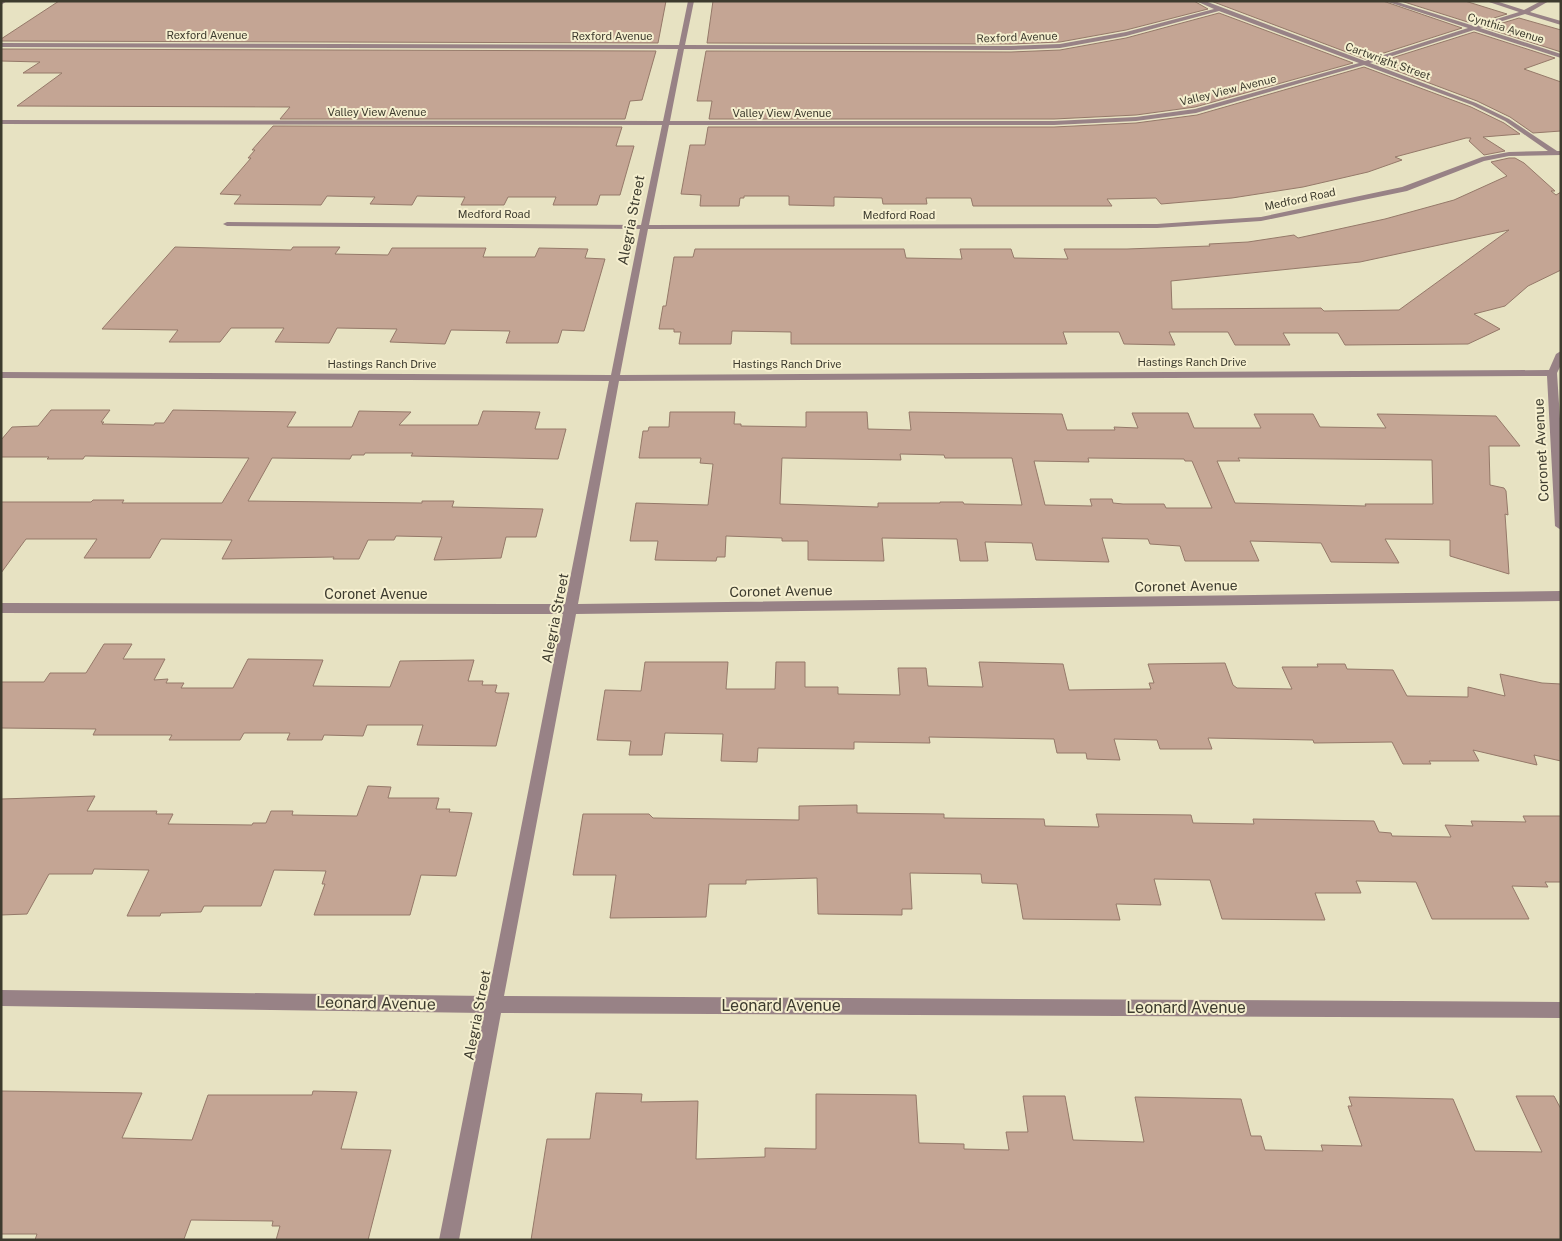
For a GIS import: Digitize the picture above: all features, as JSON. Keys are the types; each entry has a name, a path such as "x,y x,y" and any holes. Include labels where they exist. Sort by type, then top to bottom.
{"street":[{"name":"Alegria Street","path":"449,1240 645,227 691,1"},
{"name":"Cartwright Street","path":"1199,1 1474,104 1507,120 1559,154"},
{"name":"Cynthia Avenue","path":"1388,1 1561,56"},
{"path":"1489,1 1561,23"},
{"name":"Valley View Avenue","path":"1,122 1054,123 1136,119 1196,111 1365,63 1524,12 1546,1"},
{"name":"Rexford Avenue","path":"1,45 1011,48 1060,46 1126,34 1219,9"},
{"name":"Medford Road","path":"227,224 645,227 1158,226 1260,219 1404,189 1482,159 1509,154 1559,154"},
{"path":"1552,373 1561,354"},
{"name":"Hastings Ranch Drive","path":"1,375 616,378 1552,373"},
{"name":"Coronet Avenue","path":"1552,373 1561,526"},
{"name":"Coronet Avenue","path":"1,608 572,609 1561,596"},
{"name":"Leonard Avenue","path":"1,998 494,1004 1561,1010"}],"building":[{"path":"59,1 666,1 658,43 1,41 1,39"},
{"path":"713,1 1194,1 1208,9 1126,30 1060,42 1011,44 707,43"},
{"path":"1211,1 1383,1 1462,28 1365,59"},
{"path":"1401,1 1465,1 1507,14 1474,24"},
{"path":"1219,13 1353,63 1195,107 1136,115 1054,119 709,119 712,101 697,101 706,51 1011,52 1060,50 1126,38"},
{"path":"1519,18 1561,30 1561,52 1486,28"},
{"path":"1474,32 1555,58 1524,69 1561,82 1561,131 1533,133 1510,117 1477,101 1376,63"},
{"path":"1,49 656,51 642,100 630,101 625,119 280,119 290,107 17,106 62,73 23,73 40,62 1,61"},
{"path":"1364,67 1471,107 1504,123 1520,134 1483,137 1505,151 1484,155 1469,141 1471,138 1466,138 1395,157 1402,160 1368,172 1303,187 1232,198 1161,204 1156,198 1107,199 1112,206 973,206 971,198 926,198 927,204 883,204 882,198 834,197 834,206 789,205 789,196 744,196 744,198 740,198 739,206 700,206 701,195 681,194 690,145 705,145 708,127 1054,127 1136,123 1197,115"},
{"path":"273,126 622,127 616,146 634,146 620,195 600,195 597,205 553,205 556,197 508,197 504,205 461,205 465,197 417,196 412,205 370,204 375,197 327,196 321,205 234,204 241,195 220,194 251,158 248,158 255,150 252,150"},
{"path":"1515,158 1524,163 1555,191 1551,191 1556,195 1561,192 1561,270 1528,286 1505,306 1474,314 1500,329 1468,344 1345,345 1338,333 1283,333 1290,345 1235,345 1228,332 1169,332 1175,345 1124,344 1119,332 1063,332 1067,344 791,344 791,332 732,331 731,344 679,344 681,332 674,332 674,329 659,329 663,306 666,306 674,257 693,257 695,249 904,249 906,258 962,259 960,249 1011,249 1014,258 1068,259 1064,249 1210,246 1209,244 1248,242 1294,235 1298,238 1385,219 1454,200 1507,176 1491,162","holes":["1509,230 1399,310 1324,311 1321,308 1172,309 1171,281 1360,262"]},
{"path":"175,247 291,250 293,247 340,247 335,254 388,255 392,248 486,248 483,257 535,257 539,248 588,249 585,258 605,259 584,331 562,330 558,343 506,343 510,331 451,330 445,344 390,342 397,329 337,328 329,343 275,342 284,328 231,328 220,342 169,342 178,330 102,329"},
{"path":"51,410 110,410 101,422 104,422 102,424 154,425 155,423 164,423 173,410 296,412 287,427 352,427 359,411 411,412 399,425 478,425 483,411 540,412 535,429 566,429 558,459 411,456 413,453 365,453 364,455 352,455 350,459 272,458 248,501 422,503 422,501 454,501 452,507 543,509 536,537 506,537 501,558 434,560 442,537 396,536 394,540 368,540 359,559 333,559 334,557 222,559 232,540 161,539 150,558 84,558 97,539 26,539 1,573 1,502 124,500 122,503 222,503 249,458 85,456 83,459 47,459 49,457 1,457 1,440 12,427 38,426"},
{"path":"670,412 735,412 734,424 741,424 741,426 806,427 806,412 867,412 868,429 911,430 909,412 1062,414 1067,430 1115,430 1114,427 1138,428 1132,413 1188,413 1194,428 1261,428 1254,414 1313,414 1320,427 1386,428 1377,414 1496,416 1520,446 1489,446 1490,485 1504,488 1506,491 1508,515 1505,514 1509,574 1450,556 1450,540 1385,539 1399,563 1331,562 1321,543 1250,541 1259,561 1185,561 1180,546 1150,544 1148,539 1102,538 1109,562 1036,560 1032,543 985,542 988,561 960,561 957,539 882,538 884,561 808,560 808,541 782,541 782,538 726,536 725,557 717,557 716,561 655,560 658,541 630,541 636,503 708,505 713,464 700,463 701,458 639,458 643,431 648,431 649,427 669,427","holes":["900,454 944,455 945,458 1012,458 1022,505 964,504 963,502 878,503 878,507 780,504 782,458 901,460","1088,458 1184,459 1185,461 1192,461 1212,508 1166,508 1164,504 1113,503 1112,499 1090,499 1092,506 1045,505 1034,461 1089,462","1238,458 1432,460 1433,504 1365,504 1366,506 1235,503 1217,461 1240,461"]},
{"path":"104,644 132,644 123,659 165,659 154,680 168,679 166,683 184,683 181,688 233,688 248,659 323,660 313,686 390,687 400,661 474,660 468,681 483,681 482,685 497,685 495,692 509,693 496,746 417,745 423,725 367,725 363,736 324,735 322,740 287,740 290,733 244,733 240,740 169,740 172,735 93,735 96,729 1,728 1,682 44,682 50,673 86,673"},
{"path":"645,662 728,662 726,689 775,689 776,662 805,662 805,687 838,687 838,694 900,695 898,668 926,668 928,686 983,687 979,662 1063,664 1069,690 1151,689 1149,683 1154,683 1148,664 1225,663 1233,685 1237,688 1292,689 1282,667 1318,667 1317,664 1345,664 1347,669 1393,670 1407,696 1468,697 1468,687 1505,696 1500,674 1542,683 1561,684 1561,761 1534,755 1537,765 1473,750 1479,761 1429,761 1431,764 1403,764 1392,742 1314,743 1313,740 1208,738 1212,749 1160,749 1157,740 1114,739 1120,760 1087,759 1086,753 1057,753 1054,739 929,737 930,743 854,742 854,749 758,748 757,762 721,761 723,734 665,733 662,755 629,755 631,741 597,740 605,690 641,691"},
{"path":"368,786 391,787 388,798 439,798 436,809 450,809 449,812 472,813 456,876 421,875 410,915 314,915 325,884 322,884 326,871 274,870 261,906 204,906 201,912 161,913 160,916 127,916 149,870 94,869 92,874 49,874 27,914 1,915 1,799 95,796 87,811 157,811 156,814 173,814 168,824 252,825 253,823 266,823 271,811 293,811 292,815 357,816"},
{"path":"857,805 857,813 944,814 944,818 1044,819 1045,826 1099,827 1096,814 1191,815 1193,823 1254,824 1253,819 1374,821 1379,832 1391,833 1392,836 1451,837 1445,825 1473,826 1471,821 1526,822 1523,816 1561,816 1561,882 1545,882 1548,887 1512,886 1529,919 1432,919 1416,882 1356,881 1361,893 1315,893 1325,920 1222,919 1210,880 1154,879 1161,905 1116,904 1120,920 1023,919 1017,884 982,883 981,874 910,873 912,909 902,909 902,915 818,914 817,878 746,880 746,884 709,884 706,917 610,918 616,875 573,875 583,814 649,814 653,818 799,820 799,806"},
{"path":"1,1091 142,1093 122,1138 192,1140 208,1095 312,1095 313,1091 357,1092 341,1149 391,1150 368,1240 276,1240 280,1226 272,1226 273,1221 191,1220 184,1239 35,1240 37,1234 1,1234"},
{"path":"596,1093 642,1094 641,1102 698,1101 696,1159 765,1157 765,1148 816,1149 816,1094 916,1095 919,1143 964,1144 964,1149 1009,1150 1006,1132 1028,1132 1023,1096 1065,1096 1073,1140 1144,1142 1135,1097 1241,1099 1251,1136 1261,1136 1265,1150 1323,1151 1321,1145 1362,1146 1348,1106 1352,1106 1349,1097 1453,1099 1475,1151 1542,1152 1516,1096 1554,1096 1561,1109 1561,1240 531,1240 547,1139 590,1139"}]}
